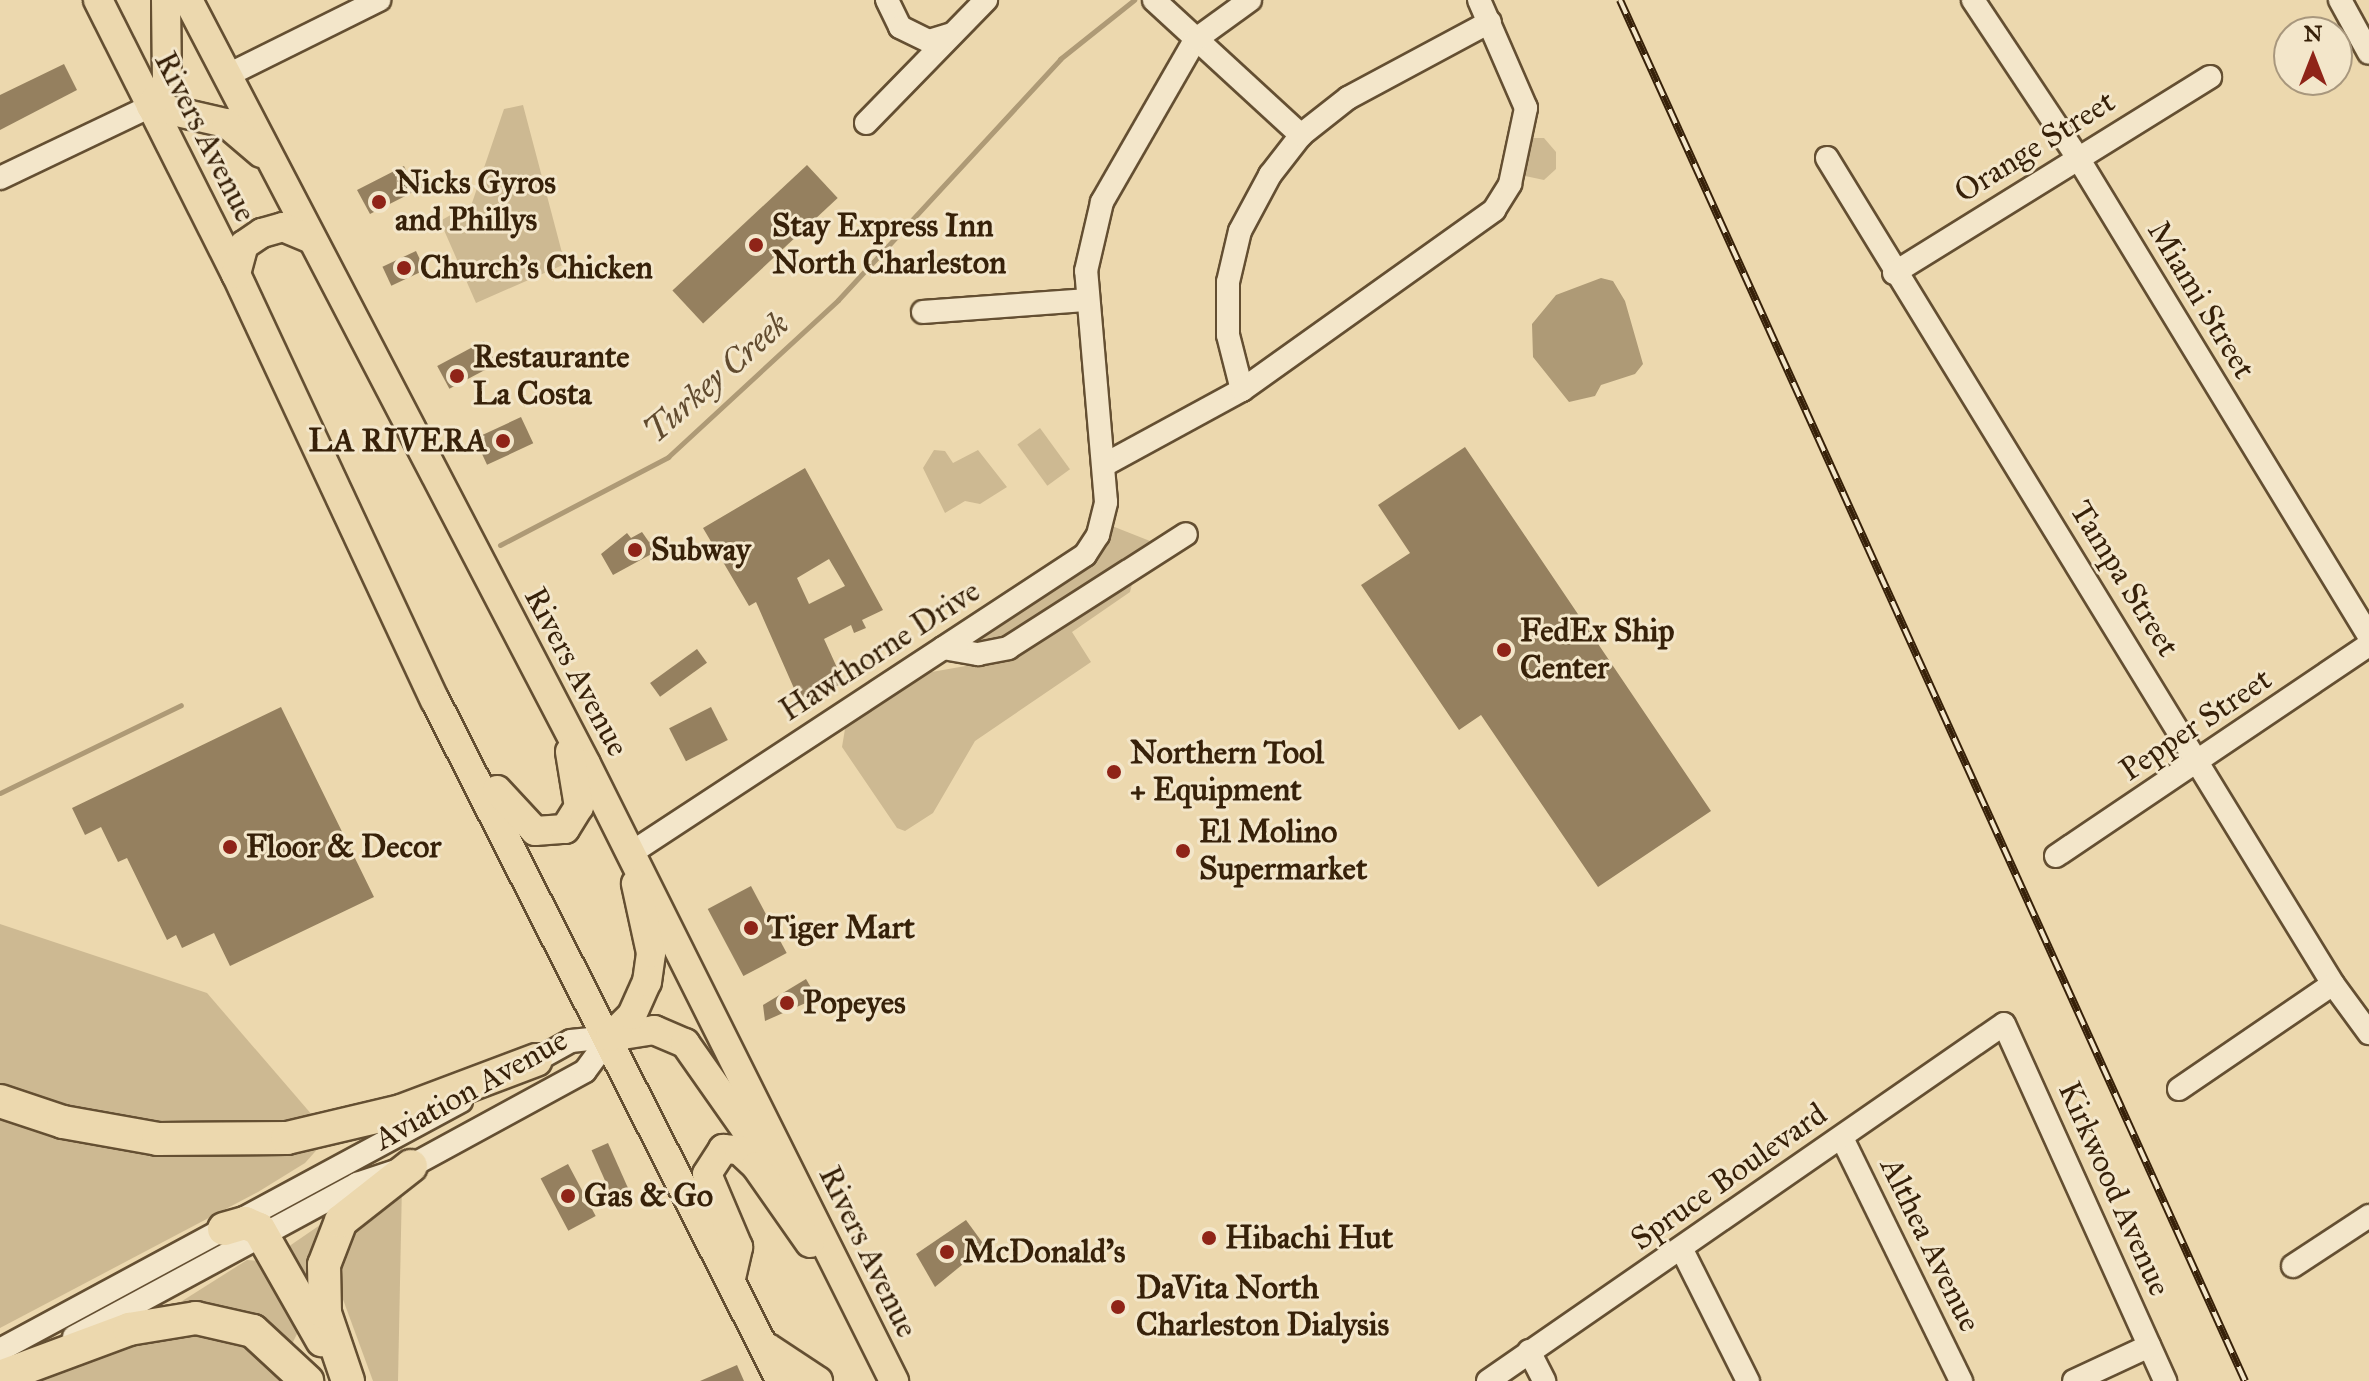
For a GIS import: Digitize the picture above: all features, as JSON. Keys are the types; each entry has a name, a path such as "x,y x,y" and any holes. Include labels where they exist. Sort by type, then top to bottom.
{"highway":[{"path":"0,1101 63,1122 158,1139 287,1138 401,1111 536,1060"},
{"path":"347,1381 325,1313 324,1265 341,1221 411,1166"},
{"path":"224,1229 245,1223 264,1235 347,1381"},
{"path":"0,1377 57,1351 129,1329 212,1318 253,1331 277,1347 307,1381"}],"main road":[{"name":"Rivers Avenue","path":"98,0 236,274 435,700 610,1037 781,1381"},
{"path":"166,0 167,82 151,106 226,123 271,163"},
{"name":"Rivers Avenue","path":"188,0 309,238 562,718 894,1381"},
{"path":"236,274 244,245 262,233 283,227 309,238"},
{"path":"435,700 510,811 543,833 565,829 577,816 562,718"},
{"path":"610,1037 632,1015 649,971 631,853"},
{"path":"610,1037 654,1030 698,1054 824,1239"},
{"path":"731,1278 738,1247 707,1174 713,1157 728,1148 756,1166 863,1319"},
{"path":"764,1345 818,1381"}],"street":[{"path":"228,75 379,0"},
{"path":"887,0 900,27 929,41 955,33"},
{"path":"866,123 986,0"},
{"name":"Hawthorne Drive","path":"631,853 1085,555 1098,535 1106,464 1086,271 1102,202 1195,40 1250,0"},
{"path":"1106,464 1242,390 1494,210 1510,184 1526,108 1479,0"},
{"name":"Miami Street","path":"1973,0 2078,158 2369,636"},
{"path":"2340,0 2369,53"},
{"path":"1159,4 1301,135"},
{"path":"1242,390 1228,335 1228,282 1240,231 1270,175 1301,135 1348,98 1490,22"},
{"name":"Orange Street","path":"1894,273 2210,77"},
{"path":"0,178 151,106"},
{"name":"Tampa Street","path":"1827,158 1894,273 2202,762 2333,984 2369,1033"},
{"path":"923,312 1088,300"},
{"path":"943,648 978,654 1008,648 1186,534"},
{"name":"Pepper Street","path":"2056,856 2202,762 2369,645"},
{"path":"2179,1089 2333,984"},
{"name":"Spruce Boulevard","path":"1488,1381 1682,1250 2004,1024"},
{"name":"Kirkwood Avenue","path":"2004,1024 2165,1381"},
{"name":"Aviation Avenue","path":"0,1350 571,1041 610,1037"},
{"name":"Aviation Avenue","path":"57,1351 357,1184 411,1166 585,1071 610,1037"},
{"name":"Althea Avenue","path":"1842,1138 1961,1381"},
{"path":"2293,1266 2369,1216"},
{"path":"1682,1250 1748,1381"},
{"path":"2074,1381 2149,1346"},
{"path":"1529,1351 1544,1381"}],"shaded area":[{"path":"523,105 565,264 476,303 440,221 472,203 504,109"},
{"path":"1532,138 1544,138 1556,152 1556,169 1544,180 1521,175"},
{"path":"1601,278 1613,281 1625,301 1643,364 1635,374 1601,385 1595,396 1569,402 1533,357 1532,324 1556,295"},
{"path":"1040,428 1070,469 1047,486 1017,444"},
{"path":"934,450 945,451 953,463 978,450 1007,487 980,504 965,501 945,513 923,468"},
{"path":"1107,524 1150,541 1010,636 988,644 973,641"},
{"path":"1132,584 1130,592 1072,632 1091,662 975,741 933,813 905,831 897,828 842,747 846,723 920,674 1017,657"},
{"path":"0,924 207,993 319,1123 178,1129 85,1113 0,1085"},
{"path":"0,1113 322,1144 305,1163 258,1192 0,1328"},
{"path":"402,1184 398,1381 373,1381 334,1275 351,1225"},
{"path":"320,1225 326,1227 312,1298 285,1249"},
{"path":"247,1260 260,1261 299,1330 291,1346 179,1303"},
{"path":"175,1333 215,1333 254,1346 292,1381 40,1381 98,1351"}],"building":[{"path":"64,64 77,90 0,130 0,95"},
{"name":"Stay Express Inn North Charleston","path":"807,165 838,198 703,323 672,290"},
{"name":"Nicks Gyros and Phillys","path":"404,166 410,179 419,175 425,186 370,214 357,190"},
{"name":"Church's Chicken","path":"416,251 425,270 391,286 382,267"},
{"name":"Restaurante La Costa","path":"484,341 496,364 449,389 437,366"},
{"name":"LA RIVERA","path":"521,417 533,443 487,465 475,439"},
{"name":"FedEx Ship Center","path":"1465,447 1711,811 1598,887 1481,715 1459,730 1361,585 1410,553 1378,505"},
{"path":"805,468 883,610 862,620 866,628 854,633 851,625 824,639 844,683 800,702 756,602 749,606 703,528","holes":["829,559 845,586 809,604 797,578"]},
{"name":"Subway","path":"642,532 649,542 663,534 668,545 613,575 601,554 627,533 631,538"},
{"path":"697,649 707,663 660,697 650,683"},
{"name":"Floor & Decor","path":"281,707 374,897 230,966 214,933 182,948 176,935 167,940 127,858 118,862 101,827 85,835 72,808"},
{"path":"711,707 728,740 686,761 669,728"},
{"path":"751,886 787,953 743,976 708,909"},
{"name":"Popeyes","path":"806,979 817,998 765,1021 763,1005"},
{"path":"608,1143 632,1197 616,1204 592,1150"},
{"name":"Gas & Go","path":"568,1164 596,1216 568,1231 541,1179"},
{"name":"McDonald's","path":"966,1220 985,1246 935,1287 916,1254"},
{"path":"737,1365 744,1381 700,1381"}],"waterway":[{"name":"Turkey Creek","path":"500,545 668,457 838,300 1060,59 1134,0"},
{"name":"Turkey Creek","path":"0,793 181,705"}],"railway":[{"path":"1620,0 2245,1381"}],"place":[{"name":"Nicks Gyros and Phillys","path":"379,202"},
{"name":"Stay Express Inn North Charleston","path":"756,245"},
{"name":"Church's Chicken","path":"404,268"},
{"name":"Restaurante La Costa","path":"457,376"},
{"name":"LA RIVERA","path":"503,441"},
{"name":"Subway","path":"635,550"},
{"name":"FedEx Ship Center","path":"1504,650"},
{"name":"Northern Tool + Equipment","path":"1114,772"},
{"name":"Floor & Decor","path":"230,847"},
{"name":"El Molino Supermarket","path":"1183,851"},
{"name":"Tiger Mart","path":"751,928"},
{"name":"Popeyes","path":"787,1003"},
{"name":"Gas & Go","path":"568,1196"},
{"name":"Hibachi Hut","path":"1209,1238"},
{"name":"McDonald's","path":"947,1252"},
{"name":"DaVita North Charleston Dialysis","path":"1118,1307"}]}
